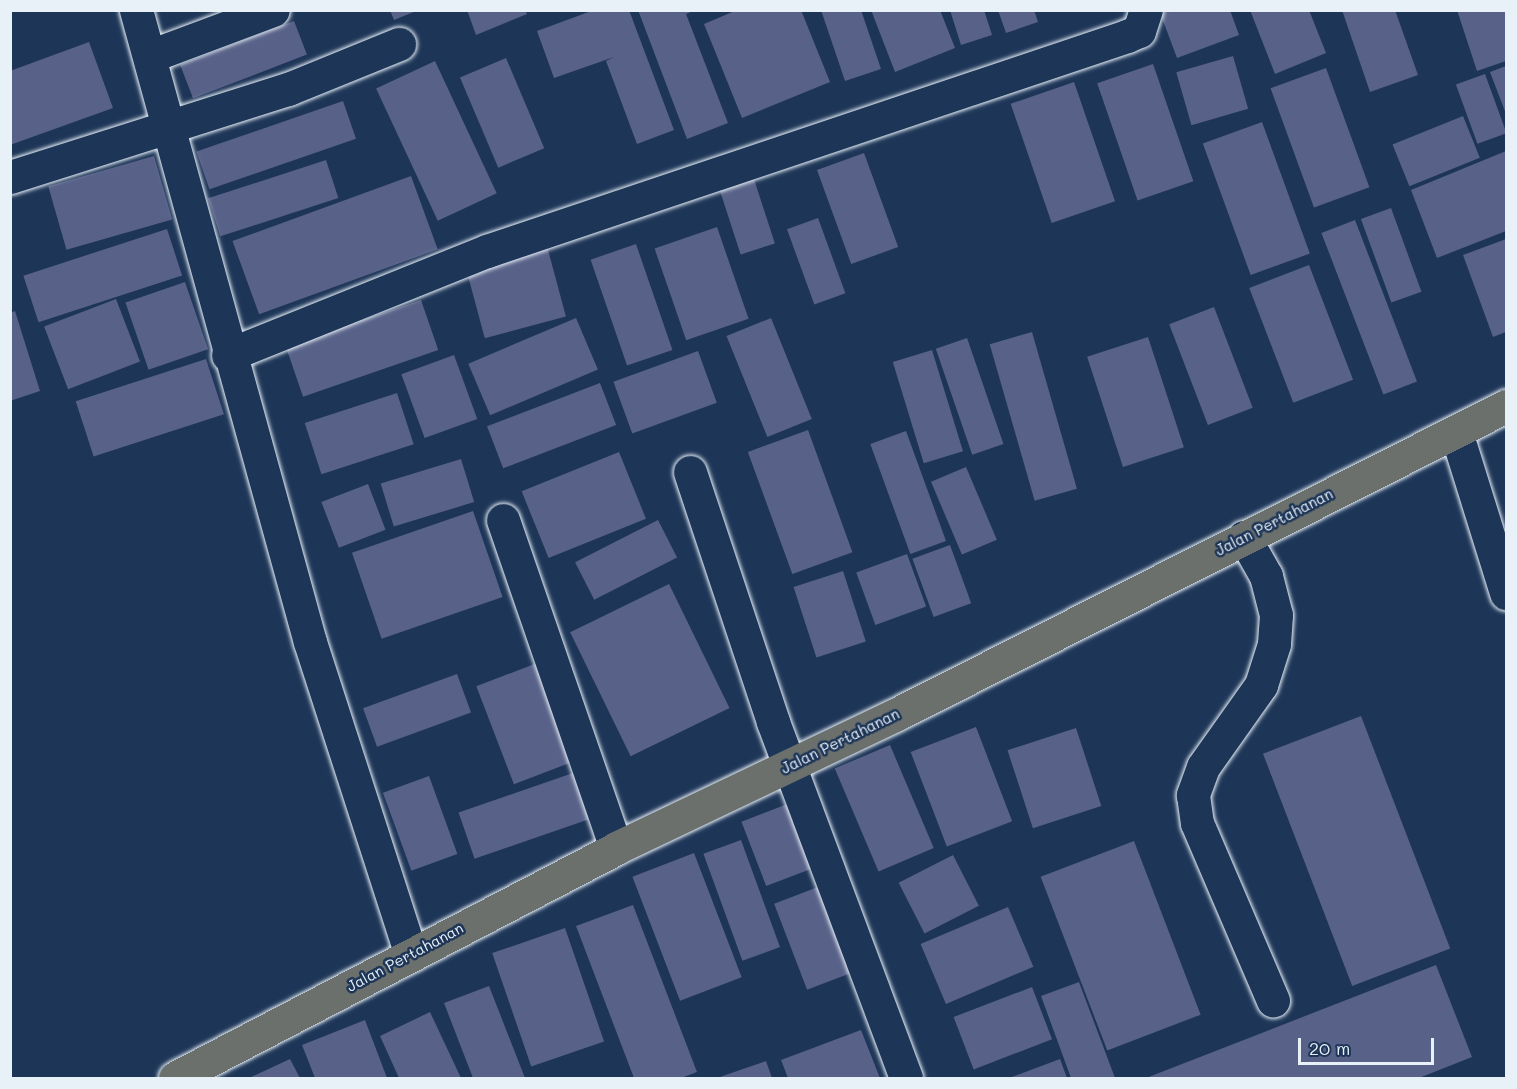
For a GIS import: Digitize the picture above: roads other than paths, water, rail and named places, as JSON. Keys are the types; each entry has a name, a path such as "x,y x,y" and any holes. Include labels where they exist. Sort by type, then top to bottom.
{"main road":[{"name":"Jalan Pertahanan","path":"175,1078 616,848 789,766 1506,406"}],"street":[{"path":"136,10 228,355 310,642 411,954"},
{"path":"150,56 273,10"},
{"path":"228,355 487,251 1127,36 1139,31 1146,10"},
{"path":"10,177 288,89 399,44"},
{"path":"1456,432 1506,593"},
{"path":"690,472 789,766 906,1078"},
{"path":"503,520 616,848"},
{"path":"1244,537 1266,576 1276,615 1274,644 1261,685 1203,766 1193,795 1197,823 1273,1000"}]}
